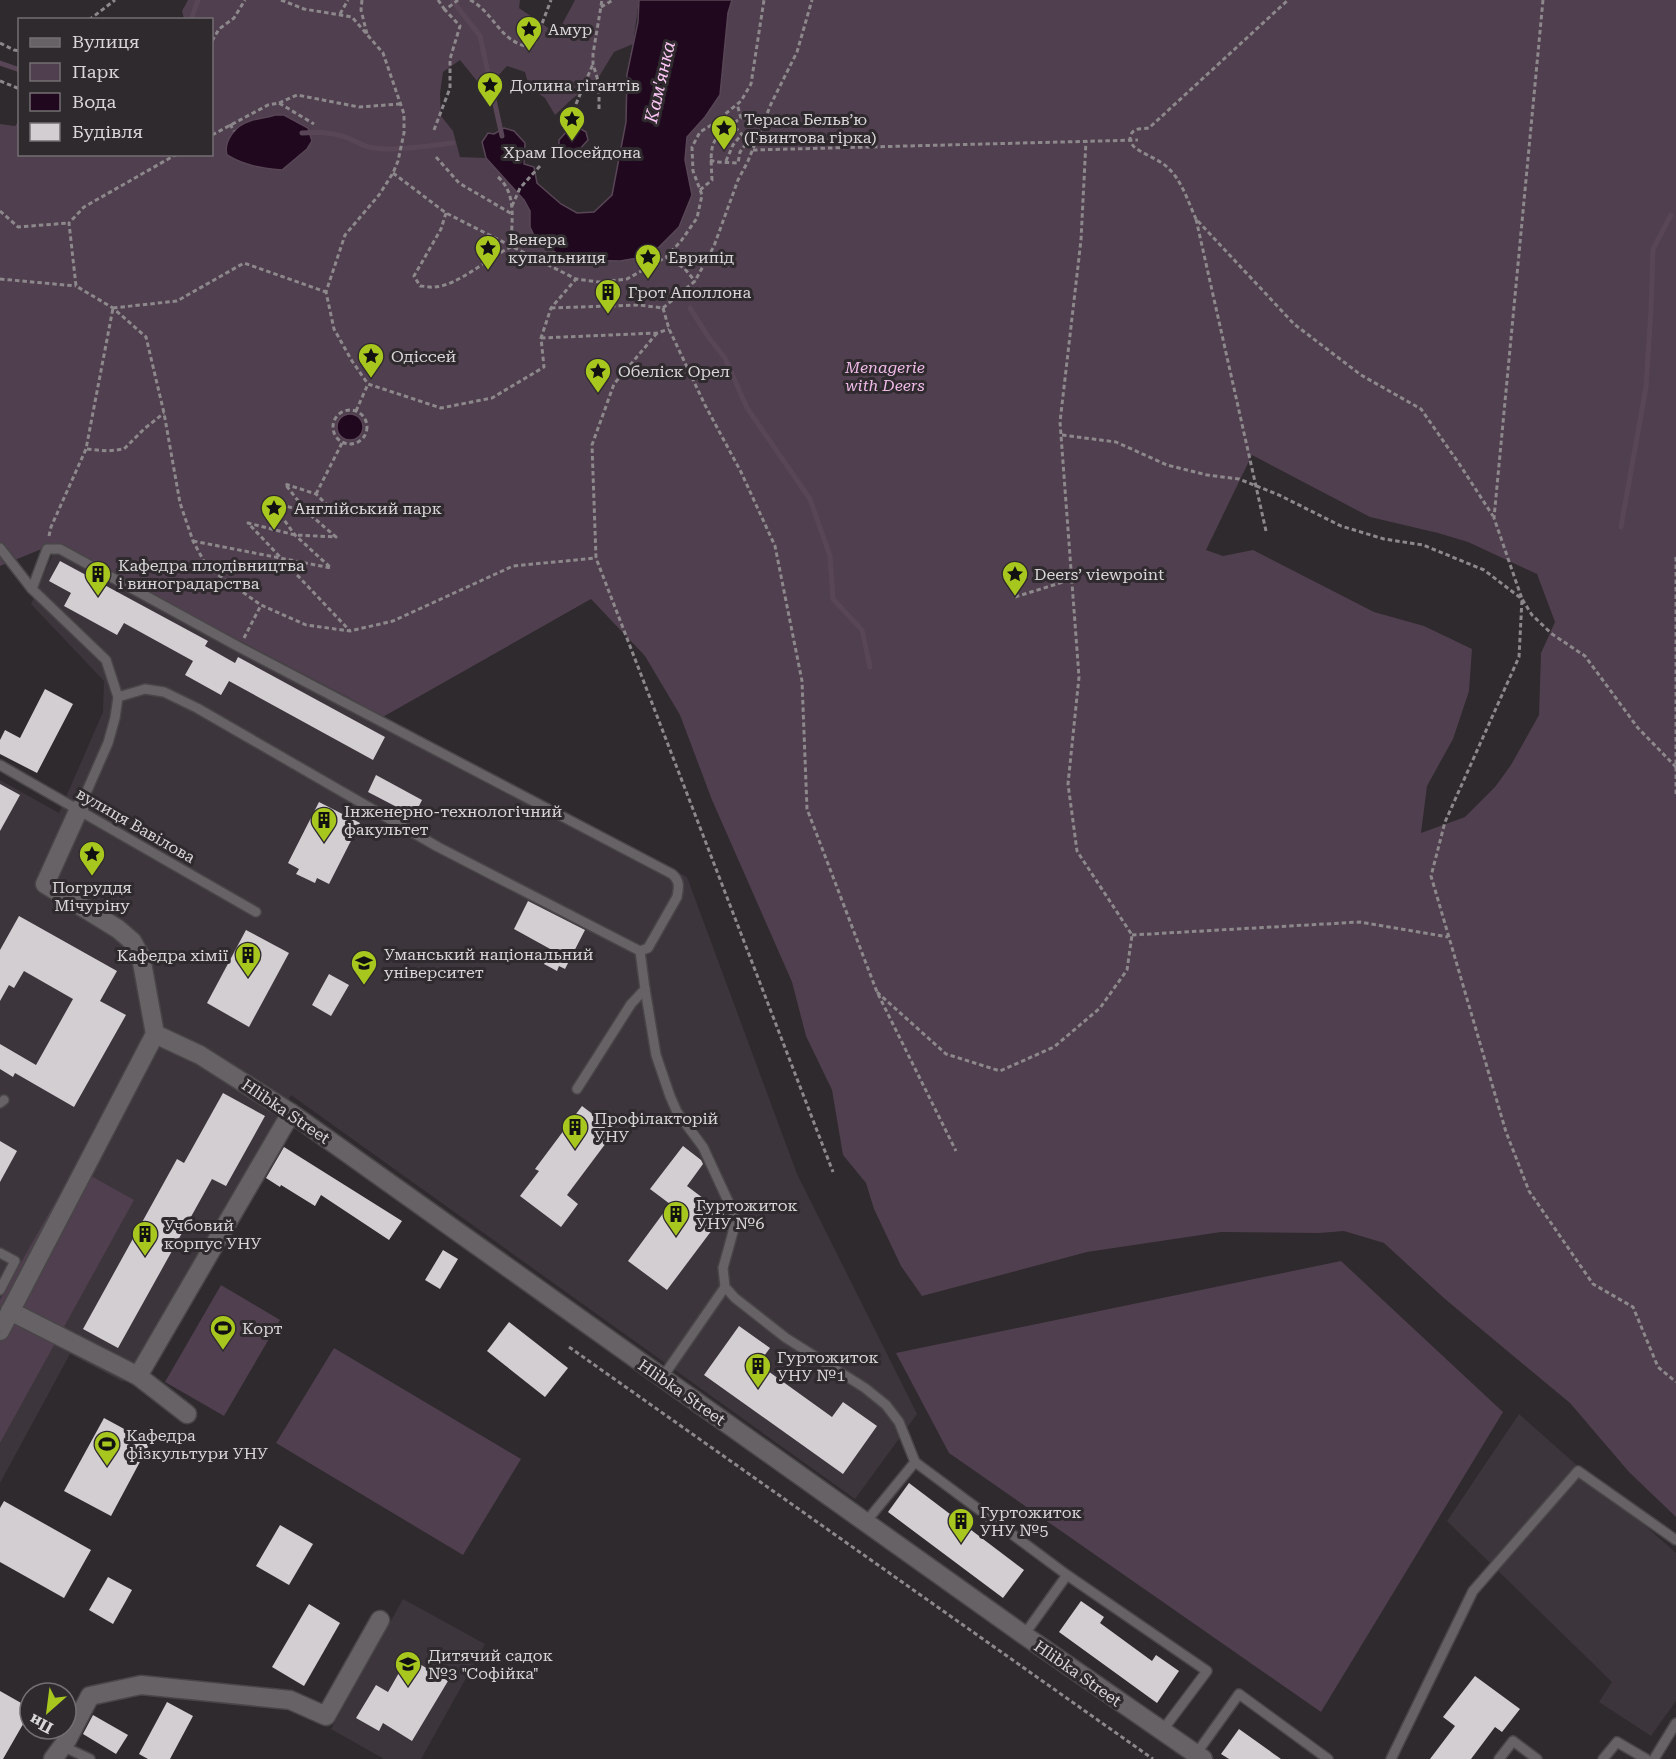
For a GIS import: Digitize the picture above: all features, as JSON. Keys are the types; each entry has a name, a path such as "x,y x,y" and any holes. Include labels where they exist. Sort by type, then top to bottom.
{"street":[{"path":"0,1331 5,1309 155,1034 141,957 132,941 118,929 45,884 80,809"},
{"name":"Hlibka Street","path":"155,1034 200,1055 291,1113 1024,1635 1199,1756"},
{"path":"138,1376 291,1113"},
{"path":"5,1309 138,1376 187,1414"},
{"path":"58,1753 90,1696 141,1685 290,1700 326,1716 380,1620"}],"lane":[{"path":"0,548 32,589 106,660 118,697 108,743 80,809"},
{"path":"32,589 46,549 60,549 239,647 672,874 678,880 677,897 648,948 639,951 438,847 164,692 145,689 118,697"},
{"name":"вулиця Вавілова","path":"0,765 256,912"},
{"path":"639,951 656,1055 670,1096 677,1112 703,1147 734,1214 733,1232 723,1268 725,1287 735,1298 786,1338 865,1388 886,1405 899,1422 915,1462 1067,1575 1207,1671 1162,1731"},
{"path":"577,1089 625,1012 645,989"},
{"path":"0,1253 15,1261 0,1290"},
{"path":"662,1378 725,1287"},
{"path":"865,1522 915,1462"},
{"path":"1391,1759 1473,1591 1578,1471 1676,1540"},
{"path":"1024,1635 1067,1575"},
{"path":"1199,1756 1239,1694 1328,1759"},
{"path":"1654,1759 1676,1723"},
{"path":"1499,1759 1513,1741 1537,1759"},
{"path":"1603,1759 1617,1742 1646,1759"},
{"path":"58,1753 90,1759"}],"path":[{"path":"92,18 115,0"},
{"path":"213,39 219,29 234,18 244,0"},
{"path":"281,0 304,9 351,17 384,53 404,114 404,133 393,173 379,195 345,235 326,292 334,329 368,384 441,408 492,398 544,368 541,338 551,308 576,279"},
{"path":"340,15 348,0"},
{"path":"362,0 361,10 367,34"},
{"path":"434,130 450,88 450,60 460,26 438,0"},
{"path":"447,8 458,0"},
{"path":"472,0 493,20 498,30 521,45 530,47 535,42 551,0"},
{"path":"576,104 593,64 602,0"},
{"path":"601,8 613,0"},
{"path":"393,173 446,213 576,279 599,282 627,279 666,256 681,241 697,218 702,195 693,171 692,147 700,132 737,104 750,84 764,0"},
{"path":"551,308 639,305 663,308 694,281 714,246 738,180 754,148 771,104 797,52 812,0"},
{"path":"1266,531 1196,219 1182,188 1170,169 1135,148 1130,140 1131,134 1137,129 1149,129 1288,0"},
{"path":"1494,518 1543,0"},
{"path":"0,43 18,51"},
{"path":"593,64 599,84 599,109"},
{"path":"0,81 18,87"},
{"path":"213,134 268,105 279,104 297,95 359,107 400,104"},
{"path":"279,104 314,124"},
{"path":"700,190 712,180 710,152 718,134 741,118 737,104"},
{"path":"230,124 234,131"},
{"path":"732,124 754,148 1138,140"},
{"path":"726,161 741,135"},
{"path":"877,992 946,1054 1000,1071 1054,1047 1100,1008 1127,970 1132,935 1077,851 1068,784 1079,676 1060,422 1081,240 1086,141"},
{"path":"710,162 738,163 740,152 747,143"},
{"path":"0,211 18,227 69,223 84,207 173,156"},
{"path":"436,157 459,183 512,214"},
{"path":"738,160 748,160"},
{"path":"512,206 520,188 540,166"},
{"path":"498,177 510,194 511,247"},
{"path":"446,213 441,229 414,276 420,286 435,287 463,277 511,247"},
{"path":"1196,219 1293,324 1360,375 1421,410 1494,518 1522,599 1532,615 1551,634 1585,656 1638,729 1676,766"},
{"path":"69,223 76,286"},
{"path":"666,256 684,268 694,281"},
{"path":"112,308 177,301 244,263 326,292"},
{"path":"0,279 76,286 112,308 146,337 164,413 180,503 193,541 207,567 261,605 306,625 350,631 393,621 513,566 596,558"},
{"path":"608,313 609,306"},
{"path":"46,549 51,527 86,449 112,308"},
{"path":"663,308 669,329 705,405 741,471 775,546 802,681 807,808 877,992 956,1151"},
{"path":"541,338 657,333 669,329"},
{"path":"657,333 614,384 592,445 596,558 833,1172"},
{"path":"356,411 368,384"},
{"path":"356,411 366,423 365,436 355,444 342,442 336,438 333,430 335,419 344,412 356,411"},
{"path":"86,449 108,452 124,449 164,413"},
{"path":"1062,435 1116,442 1167,465 1207,475 1239,479 1256,485 1341,526 1384,538 1423,545 1454,557 1484,570 1522,599"},
{"path":"316,494 342,442"},
{"path":"193,541 279,557 331,568 295,535 271,502 308,512 336,514 316,494 285,484 308,512 336,537 295,535 248,523 279,557 350,631"},
{"path":"1676,557 1676,796"},
{"path":"1015,597 1073,579"},
{"path":"1522,599 1519,657 1445,822 1431,876 1506,1132 1529,1191 1593,1284 1633,1307 1658,1367 1676,1382"},
{"path":"239,647 261,605"},
{"path":"1132,935 1360,922 1448,937"},
{"path":"569,1347 1153,1759"}],"shaded area":[{"name":"Уманський національний університет","path":"56,547 687,877 797,1174 917,1414 855,1499 291,1095 123,1382 70,1354 0,1483 0,780 59,813 103,712 104,681 31,604"},
{"path":"1519,1414 1676,1553 1676,1701 1651,1736 1599,1702 1612,1682 1447,1521"},
{"name":"Дитячий садок №3 \"Софійка\"","path":"403,1599 485,1644 421,1759 384,1759 331,1729"}],"green space":[{"name":"Menagerie with Deers","path":"188,0 520,0 519,8 557,34 575,0 639,0 633,44 614,52 597,80 555,115 545,98 529,87 525,72 507,66 497,77 477,81 460,60 443,72 440,94 441,116 453,131 460,157 486,158 524,200 530,211 530,227 579,260 600,259 692,195 685,160 687,137 705,117 722,73 728,13 732,0 1676,0 1676,1517 1629,1472 1570,1403 1445,1299 1384,1243 1344,1231 1221,1232 1087,1252 922,1296 901,1266 874,1209 866,1183 843,1155 832,1090 806,1036 792,982 712,800 680,715 645,656 591,599 381,718 355,701 54,544 0,566 0,124 15,126 18,122 18,156 213,156 213,18 184,18 182,11","holes":["1252,455 1370,517 1468,542 1537,574 1555,622 1541,653 1539,715 1511,765 1495,787 1465,817 1421,833 1427,786 1453,739 1469,691 1472,649 1424,626 1374,612 1253,550 1223,556 1206,550"]},
{"path":"75,1167 134,1200 0,1443 0,1300"},
{"path":"1341,1261 1503,1412 1321,1712 949,1453 896,1353"},
{"name":"Корт","path":"221,1285 280,1320 224,1416 165,1382"},
{"path":"334,1348 521,1459 463,1555 276,1443"}],"water":[{"path":"639,0 732,0 728,13 720,95 687,137 685,160 692,195 679,227 650,256 620,261 579,260 562,256 537,242 530,227 530,211 524,200 486,158 482,142 488,133 494,134 504,128 514,131 525,143 524,164 534,167 537,183 561,204 577,213 594,212 612,195 626,122 627,74 638,22"},
{"path":"284,115 308,128 312,141 307,149 282,170 247,164 227,155 229,139 240,126 253,120"},
{"path":"576,126 586,132 588,140 577,152 568,155 559,149 559,140 570,128"},
{"path":"350,414 359,418 363,427 359,436 350,440 341,436 337,427 341,418"}],"building":[{"path":"60,561 208,641 205,646 235,663 238,657 385,737 373,760 229,681 221,695 185,675 193,661 124,623 117,635 64,606 71,593 49,581"},
{"path":"45,689 73,704 37,773 0,754 0,740 5,730 20,738"},
{"path":"376,775 422,800 414,816 368,792"},
{"path":"0,784 20,795 0,831"},
{"name":"Інженерно-технологічний факультет","path":"319,802 360,823 329,884 317,878 315,883 296,874 299,869 288,863"},
{"path":"528,901 585,930 565,969 559,966 557,971 544,964 552,950 514,929"},
{"path":"19,916 117,971 100,1001 126,1015 74,1107 15,1073 13,1077 0,1069 0,1044 36,1065 73,999 24,971 14,988 9,985 0,1001 0,950"},
{"name":"Кафедра хімії","path":"246,930 289,953 249,1027 207,1003"},
{"path":"329,974 349,985 331,1016 312,1005"},
{"name":"Учбовий корпус УНУ","path":"223,1093 265,1116 226,1186 212,1179 118,1348 83,1329 177,1159 184,1163"},
{"name":"Профілакторій УНУ","path":"582,1106 615,1131 567,1195 578,1204 561,1227 520,1196 539,1171 535,1169"},
{"path":"0,1141 17,1151 0,1182"},
{"name":"Гуртожиток УНУ №6","path":"683,1146 703,1164 687,1186 724,1214 667,1290 628,1261 670,1204 650,1189"},
{"path":"284,1147 402,1221 389,1240 321,1195 315,1206 266,1178"},
{"path":"443,1250 458,1259 440,1289 425,1280"},
{"path":"509,1322 568,1368 545,1397 487,1351"},
{"name":"Гуртожиток УНУ №1","path":"739,1326 770,1348 758,1364 832,1417 843,1402 877,1426 843,1474 704,1375"},
{"name":"Кафедра фізкультури УНУ","path":"104,1418 150,1443 111,1516 64,1491"},
{"name":"Гуртожиток УНУ №5","path":"909,1483 1024,1570 1003,1598 888,1512"},
{"path":"4,1501 91,1550 64,1598 0,1562 0,1508"},
{"path":"280,1525 313,1544 289,1585 256,1566"},
{"path":"108,1577 132,1590 113,1624 89,1610"},
{"path":"1081,1601 1104,1617 1100,1623 1152,1661 1156,1655 1179,1671 1157,1703 1059,1632"},
{"path":"309,1604 340,1623 304,1686 272,1667"},
{"path":"408,1657 448,1681 412,1741 383,1723 379,1731 356,1718 376,1685 388,1692"},
{"path":"1475,1676 1520,1709 1502,1732 1495,1727 1471,1759 1430,1759 1455,1726 1443,1717"},
{"path":"0,1691 18,1701 18,1733 3,1759 0,1759"},
{"path":"167,1702 193,1716 170,1759 148,1759 139,1754"},
{"path":"93,1715 128,1735 116,1754 83,1734"},
{"path":"1239,1729 1281,1759 1229,1759 1221,1754"}],"waterway":[{"name":"Кам'янка","path":"192,18 198,0"},
{"name":"Кам'янка","path":"452,0 480,36 502,136"},
{"name":"Кам'янка","path":"0,63 18,69"},
{"path":"302,133 337,135 367,146 384,149 453,143"},
{"path":"1621,527 1646,387 1653,249 1671,215"},
{"path":"690,308 725,358 747,408 810,499 830,556 833,599 862,630 870,667"}],"place":[{"name":"Амур","path":"529,52"},
{"name":"Долина гігантів","path":"490,108"},
{"name":"Храм Посейдона","path":"572,142"},
{"name":"Тераса Бельв’ю (Гвинтова гірка)","path":"724,151"},
{"name":"Венера купальниця","path":"488,271"},
{"name":"Еврипід","path":"648,280"},
{"name":"Грот Аполлона","path":"608,315"},
{"name":"Одіссей","path":"371,379"},
{"name":"Обеліск Орел","path":"598,394"},
{"name":"Англійський парк","path":"274,531"},
{"name":"Кафедра плодівництва і виноградарства","path":"98,597"},
{"name":"Deers’ viewpoint","path":"1015,597"},
{"name":"Інженерно-технологічний факультет","path":"324,843"},
{"name":"Погруддя Мічуріну","path":"92,877"},
{"name":"Кафедра хімії","path":"248,978"},
{"name":"Уманський національний університет","path":"364,986"},
{"name":"Профілакторій УНУ","path":"575,1150"},
{"name":"Гуртожиток УНУ №6","path":"676,1237"},
{"name":"Учбовий корпус УНУ","path":"145,1257"},
{"name":"Корт","path":"223,1351"},
{"name":"Гуртожиток УНУ №1","path":"758,1389"},
{"name":"Кафедра фізкультури УНУ","path":"107,1467"},
{"name":"Гуртожиток УНУ №5","path":"961,1544"},
{"name":"Дитячий садок №3 \"Софійка\"","path":"408,1687"}]}
